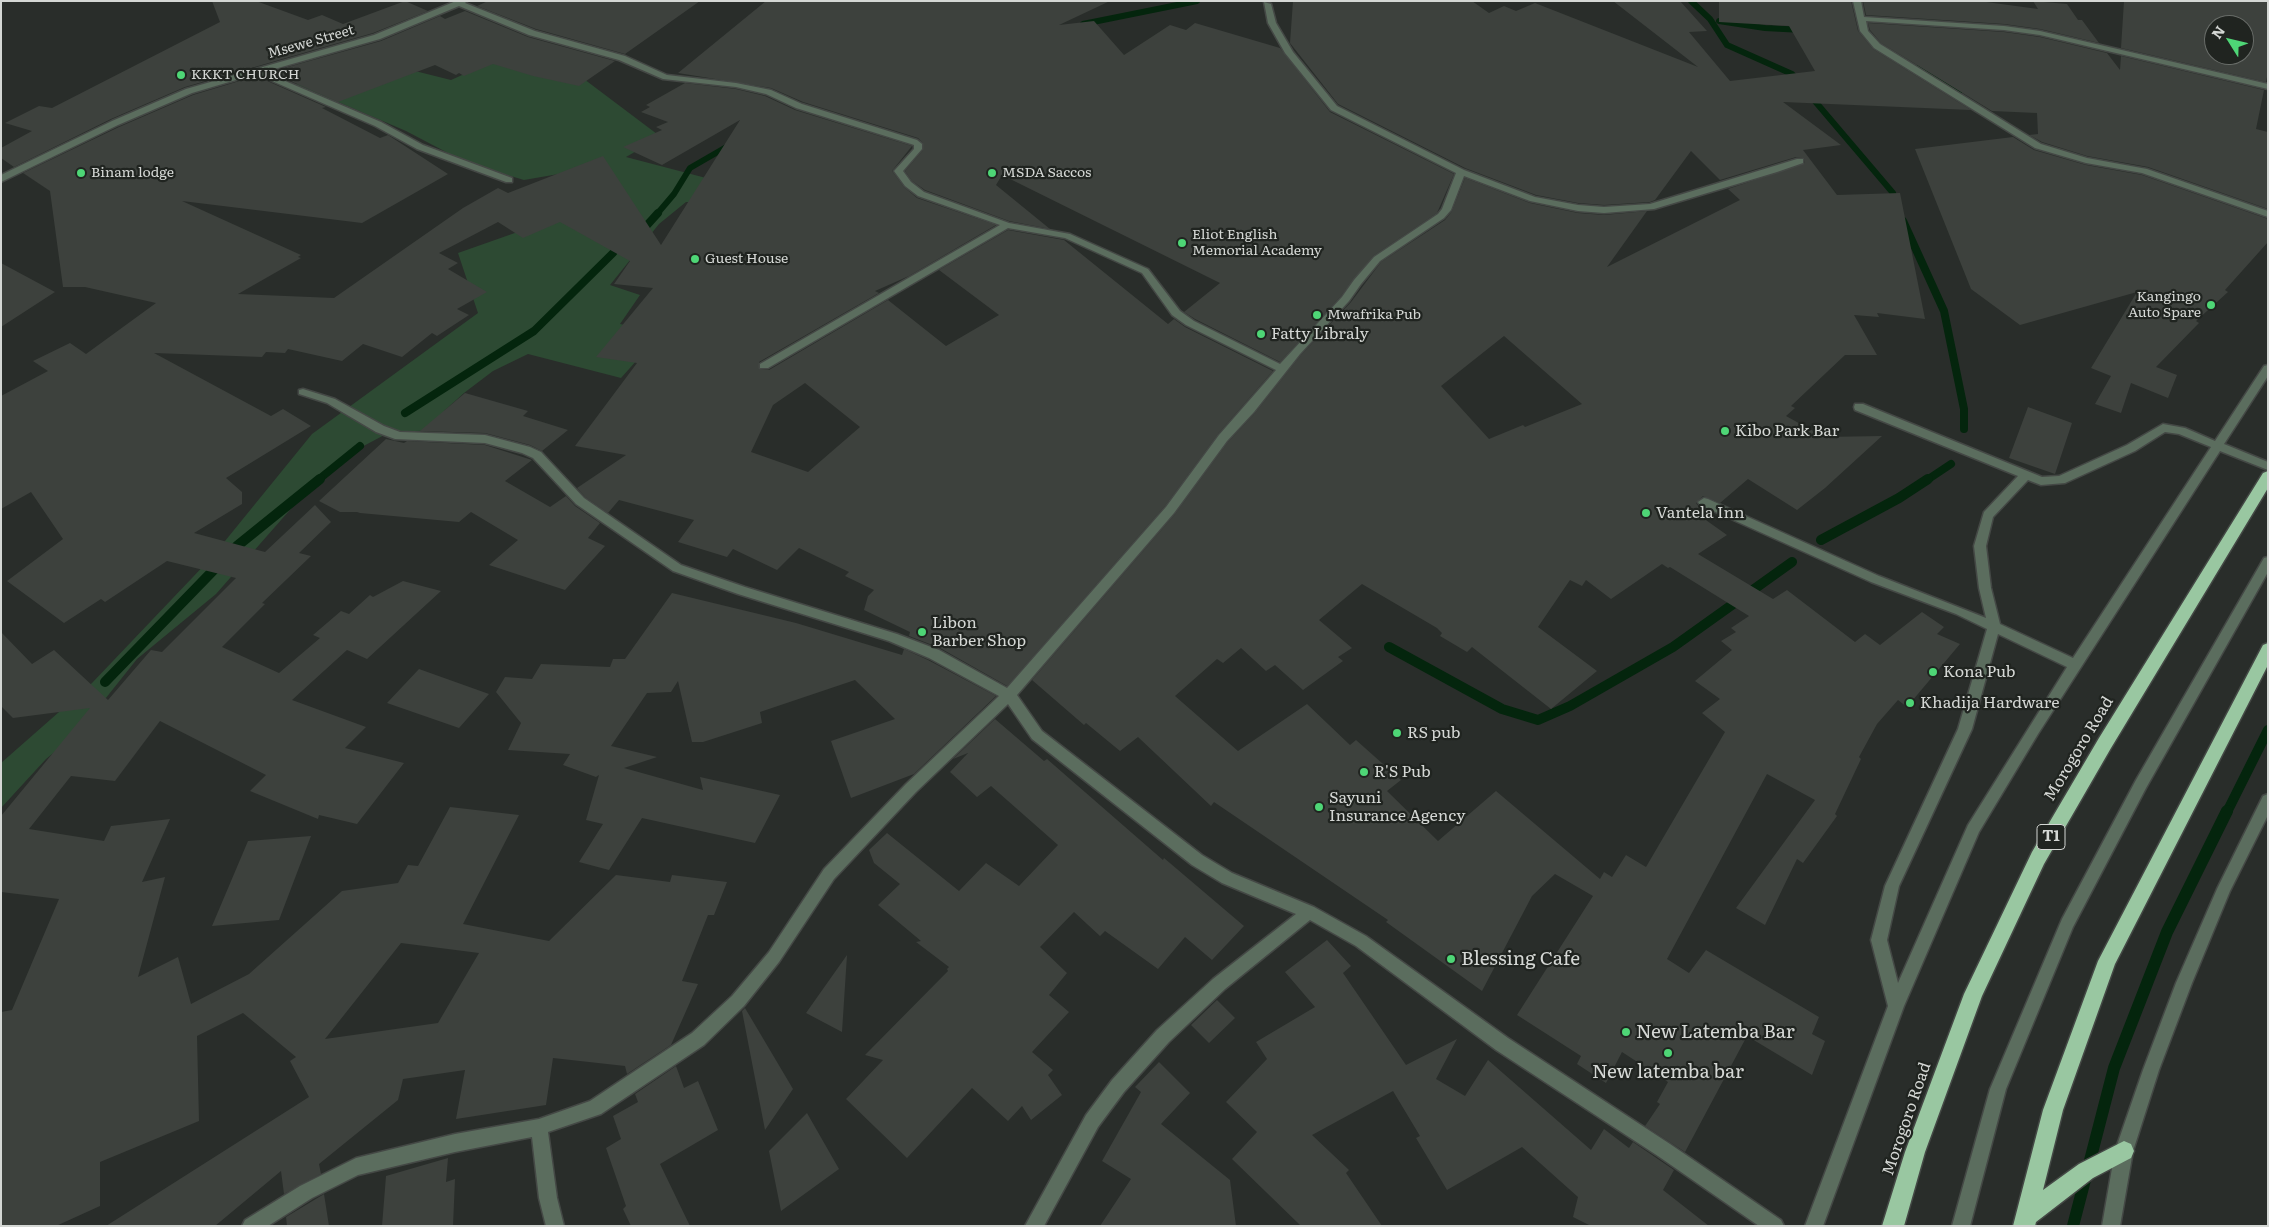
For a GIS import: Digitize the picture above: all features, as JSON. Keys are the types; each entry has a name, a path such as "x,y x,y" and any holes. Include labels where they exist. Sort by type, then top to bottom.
{"highway":[{"name":"Morogoro Road","path":"1893,1226 1915,1152 1972,994 2038,858 2105,743 2268,476"},
{"path":"2025,1221 2054,1110 2107,961 2268,649"},
{"path":"2025,1221 2086,1171 2124,1151"}],"street":[{"path":"1857,1 1864,30 1877,46 2038,146 2056,153 2159,175 2268,214"},
{"path":"461,2 532,32 560,42 622,58 641,68 666,77 736,85 768,92 799,106 914,142 918,144 918,149 898,171 908,184 921,194 1007,225 1067,236 1145,271 1152,278 1176,314 1283,370"},
{"name":"Msewe Street","path":"1,179 189,91 377,37 461,2"},
{"path":"1268,4 1272,23 1289,53 1334,108 1461,172 1547,203 1604,210 1651,207 1774,170 1800,160"},
{"path":"1862,19 1997,28 2040,33 2268,87"},
{"path":"255,71 378,124 420,147 509,180"},
{"path":"251,1226 306,1192 356,1166 455,1143 539,1127 595,1108 698,1039 738,1001 774,957 829,874 911,788 1009,695 1170,510 1222,438 1283,370 1296,352 1346,299 1357,282 1377,259 1441,216 1446,210 1461,172"},
{"path":"764,366 1007,225"},
{"path":"1814,1226 1896,1006 1973,830 2075,664 2268,368"},
{"path":"303,392 331,401 380,429 399,436 485,439 526,450 537,455 580,501 677,568 742,591 894,637 934,654 1009,695 1038,735 1197,860 1227,878 1309,912 1361,941 1440,996 1502,1044 1656,1144 1775,1226"},
{"path":"1859,407 2041,481 2061,480 2131,448 2163,428 2181,431 2268,466"},
{"path":"1896,1006 1879,940 1892,886 1964,729 1994,626 1985,588 1980,546 1988,515 2025,476"},
{"path":"1704,502 1875,579 1960,611 2075,664"},
{"path":"1961,1226 1998,1089 2067,924 2141,784 2268,561"},
{"path":"2111,1226 2124,1151 2184,983 2224,889 2268,800"},
{"path":"1034,1226 1092,1121 1118,1086 1163,1036 1219,984 1309,912"},
{"path":"539,1127 548,1198 555,1226"}],"green space":[{"path":"500,58 576,73 661,137 626,157 729,184 716,203 686,202 659,224 610,285 640,295 620,324 662,332 621,378 528,354 493,371 464,393 444,411 443,430 390,432 356,450 296,503 216,594 137,659 78,733 46,759 1,808 1,763 92,683 212,557 312,434 478,313 458,253 617,197 576,171 524,180 467,163 406,131 296,84 339,68 379,62 451,80"}],"building":[{"path":"212,1 256,1 308,20 322,15 343,24 405,1 428,11 373,33 185,87 111,119 14,167 1,158 1,148 32,131 5,123 39,106 52,108 220,22"},
{"path":"488,1 700,1 625,54 536,29 477,6"},
{"path":"766,1 1110,1 1059,25 1094,21 1124,55 1170,25 1186,30 1195,23 1280,48 1330,112 1454,174 1437,213 1373,256 1341,296 1280,362 1184,312 1220,283 1002,175 996,185 1050,229 1009,221 925,190 912,181 905,171 923,150 923,143 918,138 803,102 771,88 678,73"},
{"path":"1293,1 1472,1 1489,13 1504,6 1516,11 1535,3 1698,67 1613,1 1680,1 1707,31 1689,32 1730,81 1815,71 1789,26 1719,22 1719,1 1851,1 1858,31 1873,49 1971,110 1783,102 1841,145 1803,150 1837,195 1900,193 1925,319 1877,313 1879,317 1854,315 1877,355 1845,355 1791,406 1795,408 1786,416 1824,437 1882,436 1825,488 1797,510 1748,479 1720,503 1703,496 1696,503 1699,507 1710,512 1703,518 1727,535 1698,554 1773,599 1787,590 1855,642 1865,634 1880,645 1922,612 1944,627 1937,634 1960,644 1907,707 1898,700 1877,724 1859,757 1861,759 1835,814 1837,816 1803,863 1797,859 1765,925 1736,908 1815,800 1767,774 1667,959 1689,973 1706,950 1819,1017 1812,1034 1825,1041 1812,1075 1747,1036 1685,1152 1645,1126 1660,1104 1657,1102 1668,1082 1622,1052 1606,1083 1577,1064 1581,1056 1517,1015 1593,896 1555,874 1532,896 1482,991 1386,922 1388,920 1214,802 1211,806 1138,737 1120,751 1086,723 1084,725 1032,680 1175,514 1228,442 1255,413 1301,355 1351,302 1381,262 1445,220 1452,211 1465,178 1530,203 1578,213 1604,215 1647,211 1607,267 1740,200 1728,189 1805,163 1804,158 1796,157 1720,180 1691,151 1655,200 1650,202 1604,205 1578,203 1536,195 1465,168 1338,104 1290,43","holes":["1504,336 1582,404 1489,439 1441,386","1662,564 1668,568 1670,567 1749,616 1731,628 1736,632 1721,641 1732,650 1695,681 1720,699 1702,713 1725,732 1646,867 1626,855 1612,877 1604,872 1600,879 1496,791 1438,841 1387,791 1401,780 1356,740 1350,745 1307,704 1238,751 1175,696 1217,659 1223,663 1241,648 1266,671 1275,665 1303,690 1343,661 1338,657 1352,648 1319,620 1362,584 1437,628 1442,633 1440,636 1467,652 1472,647 1551,709 1597,671 1538,627 1570,580 1582,586 1586,580 1611,599"]},
{"path":"1863,1 1979,1 2038,9 2033,1 2067,4 2078,20 2082,20 2099,43 2040,29 2004,24 1866,15"},
{"path":"2124,1 2268,1 2268,72 2266,82 2121,48"},
{"path":"465,11 528,37 615,61 579,86 533,76 493,64 464,76 459,73 456,75 435,65 338,102 270,72 381,41 440,16 445,19"},
{"path":"1868,23 2004,32 2040,37 2107,53 2120,70 2121,56 2264,90 2256,129 2268,132 2268,209 2148,167 2087,156 2042,142 2029,135 2038,134 2037,113 1992,111 1881,43 1870,30"},
{"path":"256,76 326,107 322,108 380,138 388,135 448,174 362,223 182,201 301,255 298,257 301,258 238,294 334,298 463,208 498,188 508,193 603,156 661,245 740,120 662,165 623,147 662,130 656,127 668,122 641,112 650,107 646,105 685,83 736,89 765,96 795,110 912,146 892,171 904,187 917,198 996,225 909,276 875,291 879,293 759,362 759,369 769,370 888,300 946,346 999,315 939,270 1008,230 1064,240 1168,324 1174,319 1185,327 1273,371 1218,434 1165,506 1007,686 940,648 909,636 910,632 864,610 868,596 874,590 845,576 849,572 799,548 777,570 733,549 727,557 678,542 694,520 619,500 608,513 585,497 577,488 626,455 575,446 637,363 596,357 653,288 614,284 630,261 560,222 523,238 498,222 439,253 458,263 448,269 487,292 457,309 469,315 437,336 432,333 402,357 363,344 342,361 288,349 285,353 266,352 262,357 154,353 271,416 283,409 311,426 226,478 242,492 242,504 194,533 265,552 315,505 331,522 299,553 311,556 262,603 265,604 222,647 279,673 320,638 313,635 341,611 349,614 370,595 373,597 403,581 441,591 367,659 347,650 292,700 366,727 345,748 404,763 357,824 319,815 318,819 250,791 266,775 160,721 115,781 71,776 29,829 104,841 111,826 170,819 142,882 165,877 138,977 178,957 191,1004 249,974 342,891 398,883 408,865 418,866 450,807 519,815 463,924 549,941 616,875 670,882 672,875 727,882 714,915 708,915 682,981 698,984 671,1045 627,1074 625,1066 553,1058 546,1105 456,1119 465,1070 403,1079 398,1100 319,1164 321,1174 284,1194 281,1171 215,1226 106,1226 309,1097 290,1061 296,1057 243,1013 197,1036 199,1121 100,1162 100,1206 56,1226 1,1226 1,1012 12,1010 59,899 1,892 1,816 90,708 13,718 1,706 1,632 32,664 54,650 108,700 151,650 162,652 236,578 167,561 105,602 101,599 64,623 7,581 63,539 31,492 1,509 1,396 48,371 33,361 70,343 86,354 156,303 85,287 63,287 50,191 23,173 119,127 193,95","holes":["805,383 860,427 808,472 751,452 773,405","401,943 479,953 438,1023 325,1039"]},
{"path":"2013,137 2034,150 2086,165 2142,175 2268,219 2268,242 2225,290 2228,292 2196,321 2199,323 2156,367 2177,375 2168,398 2131,383 2121,413 2095,404 2111,376 2091,368 2137,292 2020,325 1971,289 1915,149"},
{"path":"1,263 55,292 1,327"},
{"path":"465,393 528,411 523,416 568,430 542,451 530,445 485,433 420,431"},
{"path":"2028,407 2072,423 2055,474 2009,458"},
{"path":"386,439 404,443 407,441 485,445 532,460 505,481 550,507 566,496 575,506 600,523 588,538 605,546 565,590 489,565 518,540 471,512 459,522 340,512 319,501"},
{"path":"672,593 796,623 902,655 904,649 996,696 914,774 851,798 831,741 895,719 855,680 760,712 762,723 703,742 692,742 678,681 671,692 647,693 611,746 657,757 624,768 703,790 700,777 780,795 755,843 642,818 609,870 579,862 603,824 586,820 599,775 596,777 563,765 570,754 508,750 521,723 496,692 505,677 532,679 541,664 610,667 613,659 625,659"},
{"path":"419,669 489,694 459,728 387,703"},
{"path":"995,719 1044,761 1047,759 1163,860 1164,858 1244,926 1212,960 1185,937 1158,969 1105,931 1100,936 1074,912 1040,947 1067,973 1049,995 1069,1012 1032,1052 1053,1070 1048,1075 1062,1095 1031,1120 1022,1106 1008,1121 972,1088 907,1158 846,1099 883,1060 865,1055 948,971 949,967 916,942 921,941 878,905 900,884 874,863 869,850 887,833 959,891 986,863 1019,886 1058,845 991,786 977,797 950,772 968,753 953,759"},
{"path":"311,836 279,920 212,926 248,841"},
{"path":"1327,940 1351,966 1343,973 1406,1065 1457,1039 1436,1079 1465,1096 1488,1060 1591,1150 1604,1129 1629,1148 1633,1142 1674,1170 1663,1190 1709,1226 1591,1226 1573,1217 1578,1197 1522,1147 1447,1190 1416,1138 1420,1136 1393,1091 1312,1135 1349,1170 1346,1173 1382,1226 1301,1226 1232,1159 1257,1132 1226,1102 1267,1059 1256,1042 1315,1007 1285,972"},
{"path":"847,955 842,1032 806,1013"},
{"path":"1217,1000 1235,1018 1209,1043 1191,1025"},
{"path":"745,1008 793,1089 765,1130 742,1011"},
{"path":"1159,1062 1190,1093 1161,1124 1230,1180 1236,1226 1100,1226 1131,1179 1102,1161 1141,1092 1135,1087"},
{"path":"676,1066 684,1088 698,1081 718,1130 660,1164 690,1226 631,1226 623,1209 626,1206 606,1148 621,1139 613,1116 638,1102 635,1094"},
{"path":"807,1113 839,1169 781,1211 769,1151"},
{"path":"448,1158 446,1182 455,1179 453,1226 382,1226 386,1176"},
{"path":"324,1194 329,1226 287,1226 286,1217"}],"waterway":[{"path":"1083,24 1197,1"},
{"path":"1691,1 1710,19 1727,45 1792,74 1799,82"},
{"path":"1719,21 1765,28 1803,30"},
{"path":"1918,68 1959,93"},
{"path":"1808,93 1893,193 1897,205"},
{"path":"657,214 674,194 690,168 735,142"},
{"path":"639,234 658,213"},
{"path":"1903,221 1944,311 1964,409 1964,429"},
{"path":"405,413 534,331 613,253"},
{"path":"318,480 360,446"},
{"path":"1927,480 1951,464"},
{"path":"105,682 237,546 320,479"},
{"path":"1821,540 1899,498 1928,479"},
{"path":"1389,647 1502,709 1538,720 1570,706 1673,647 1792,562"},
{"path":"2227,812 2268,730"},
{"path":"2073,1226 2114,1068 2167,932 2227,811"}],"place":[{"name":"KKKT CHURCH","path":"181,75"},
{"name":"Binam lodge","path":"81,173"},
{"name":"MSDA Saccos","path":"992,173"},
{"name":"Eliot English Memorial Academy","path":"1182,243"},
{"name":"Guest House","path":"695,259"},
{"name":"Kangingo Auto Spare","path":"2211,305"},
{"name":"Mwafrika Pub","path":"1317,315"},
{"name":"Fatty Libraly","path":"1261,334"},
{"name":"Kibo Park Bar","path":"1725,431"},
{"name":"Vantela Inn","path":"1646,513"},
{"name":"Libon Barber Shop","path":"922,632"},
{"name":"Kona Pub","path":"1933,672"},
{"name":"Khadija Hardware","path":"1910,703"},
{"name":"RS pub","path":"1397,733"},
{"name":"R'S Pub","path":"1364,772"},
{"name":"Sayuni Insurance Agency","path":"1319,807"},
{"name":"Blessing Cafe","path":"1451,959"},
{"name":"New Latemba Bar","path":"1626,1032"},
{"name":"New latemba bar","path":"1668,1053"}]}
